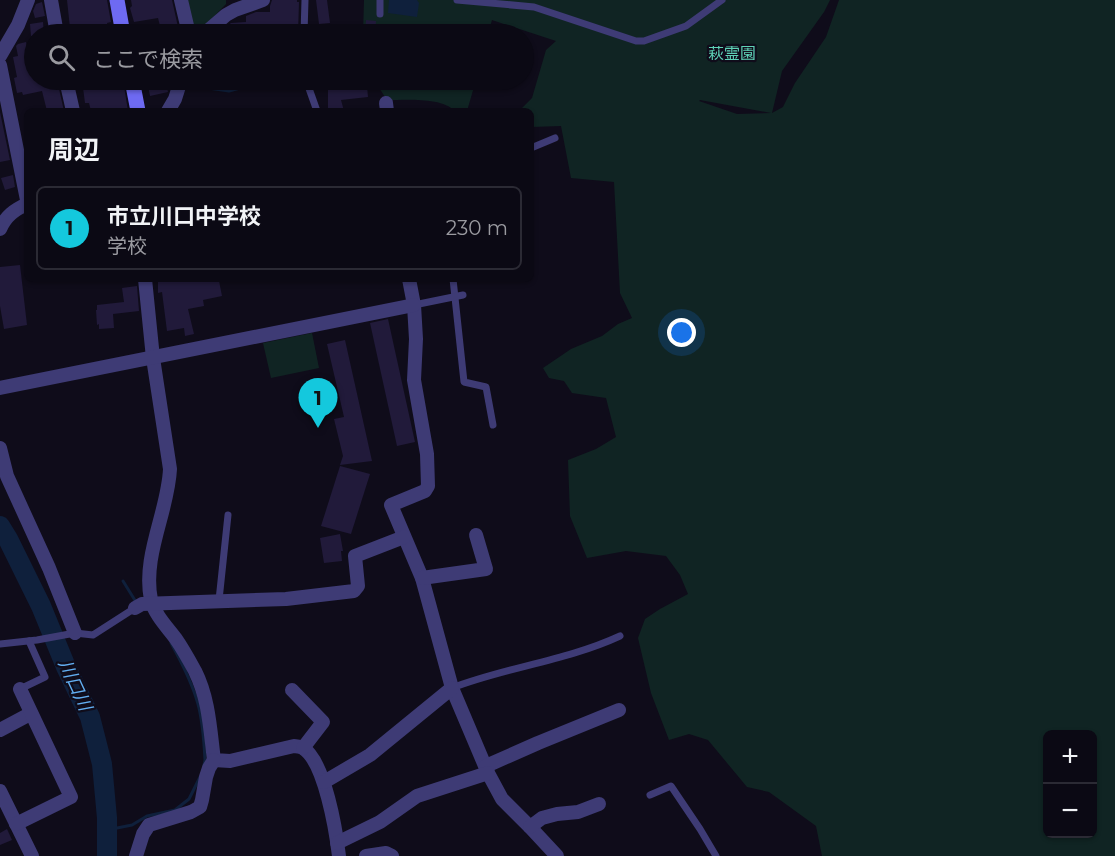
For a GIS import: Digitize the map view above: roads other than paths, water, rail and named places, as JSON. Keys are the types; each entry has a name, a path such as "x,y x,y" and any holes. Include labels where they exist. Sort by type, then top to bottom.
{"street":[{"path":"0,56 18,25 28,0"},
{"path":"51,0 55,24"},
{"path":"117,0 121,24"},
{"path":"182,0 187,24"},
{"path":"216,24 234,5 263,0"},
{"path":"0,65 24,187"},
{"path":"68,90 72,108"},
{"path":"134,90 137,108"},
{"path":"170,108 178,90"},
{"path":"1,223 24,204"},
{"path":"143,605 150,589 151,566 170,469 153,358 145,282"},
{"path":"410,282 414,305 416,339 414,380 427,454 429,486 391,505 422,578 452,688 487,770 502,799 557,856"},
{"path":"0,388 414,305"},
{"path":"0,448 7,476 49,568 73,633"},
{"path":"422,578 486,569 476,535"},
{"path":"143,605 219,600 286,599 354,591 358,585 355,556 405,537"},
{"path":"136,856 143,834 149,825 200,807 206,777 214,760 208,709 196,672 158,615 143,605"},
{"path":"324,782 370,756 452,688"},
{"path":"16,824 70,797 20,689"},
{"path":"292,690 323,722 303,748"},
{"path":"214,760 230,760 294,746 303,748 314,762 324,782 338,850 417,796 487,770 538,742 619,710"},
{"path":"0,730 30,714"},
{"path":"2,799 32,856"},
{"path":"530,827 542,818 578,812 599,804"},
{"path":"366,856 386,853 392,856"}],"lane":[{"path":"304,24 305,0"},
{"path":"380,0 381,14"},
{"path":"457,0 534,7 636,41 644,41 686,26 722,0"},
{"path":"310,90 316,108"},
{"path":"534,147 555,138"},
{"path":"453,282 465,382 486,387 493,425"},
{"path":"414,305 463,295"},
{"path":"219,600 228,515"},
{"path":"0,644 33,641 73,633 93,635 143,605"},
{"path":"452,688 472,680 587,650 620,636"},
{"path":"20,689 45,677 33,641"},
{"path":"650,795 671,786 716,856"}],"water":[{"path":"389,0 417,0 419,3 417,17 388,13"}],"waterway":[{"path":"222,90 233,90"},
{"name":"川口川","path":"0,526 41,606 90,717 102,764 107,818 107,856"},
{"path":"123,581 136,602"},
{"path":"171,643 190,680 198,704 203,732 204,765"},
{"path":"107,830 132,825 147,816 175,810 189,799 200,777"}],"place":[{"name":"市立川口中学校","path":"318,428"}],"park label":[{"name":"萩霊園","path":"732,53"}]}
